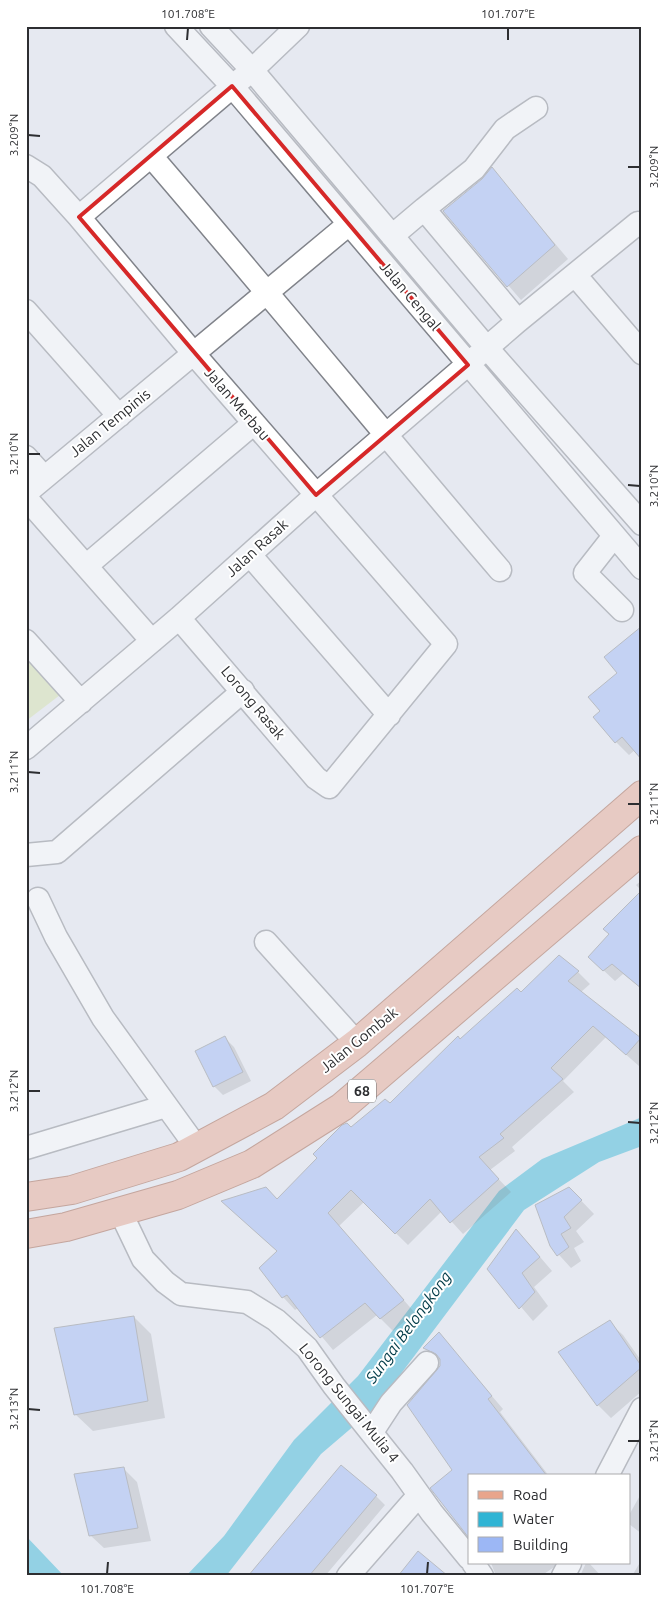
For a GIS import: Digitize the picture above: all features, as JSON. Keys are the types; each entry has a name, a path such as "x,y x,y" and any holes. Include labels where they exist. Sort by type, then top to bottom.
{"main road":[{"name":"Jalan Gombak","path":"27,1192 72,1190 179,1157 274,1106 357,1043 642,795"},
{"name":"68","path":"26,1234 66,1227 178,1195 252,1164 342,1107 642,850"}],"street":[{"name":"Jalan Cengal","path":"176,26 232,86 642,568"},
{"name":"Jalan Cengal","path":"211,26 252,70 487,348 642,524"},
{"path":"79,217 252,70 298,26"},
{"path":"392,236 474,169 505,129 536,108"},
{"path":"151,156 268,292 386,436 500,570"},
{"name":"Jalan Merbau","path":"26,166 42,176 79,217 194,354 446,644 389,715"},
{"path":"424,209 518,321"},
{"name":"Jalan Rasak","path":"26,748 179,618 316,495 518,321 638,223 642,226"},
{"name":"Jalan Tempinis","path":"26,493 349,224"},
{"path":"575,275 642,353"},
{"path":"26,311 119,416"},
{"path":"86,566 254,423"},
{"path":"26,457 44,477"},
{"path":"26,498 152,641"},
{"path":"614,536 585,573 622,610"},
{"path":"250,554 389,715"},
{"name":"Lorong Rasak","path":"179,618 316,778 330,787 389,715"},
{"path":"26,641 81,702"},
{"path":"26,855 57,852 243,691"},
{"path":"38,899 56,938 104,1018 196,1148"},
{"path":"266,942 357,1043"},
{"path":"26,1148 166,1106"},
{"name":"Lorong Sungai Mulia 4","path":"120,1211 143,1259 165,1282 180,1294 247,1302 276,1320 307,1348 334,1386 370,1429 468,1557"},
{"path":"370,1429 427,1363"},
{"path":"608,1474 642,1409"},
{"path":"348,1576 419,1495"},
{"path":"474,1564 482,1576"},
{"path":"563,1576 569,1564"}],"highlighted area":[{"path":"232,86 468,365 316,495 79,217"}],"green space":[{"path":"26,658 60,695 26,721"}],"water":[{"name":"Sungai Belongkong","path":"642,1117 642,1146 599,1162 524,1210 376,1407 321,1454 226,1576 186,1576 224,1536 294,1440 358,1376 499,1191 542,1159"},
{"path":"26,1536 64,1576 27,1576"}],"building":[{"path":"492,167 555,245 507,287 443,211 482,179"},
{"path":"642,626 642,760 622,737 615,743 593,717 600,711 588,697 617,673 604,657"},
{"path":"642,890 642,989 612,964 603,971 588,957 609,934 603,929"},
{"path":"559,955 579,971 568,981 641,1038 626,1055 593,1026 551,1068 563,1079 500,1134 504,1138 479,1157 499,1179 450,1223 430,1199 395,1234 351,1190 328,1213 404,1300 380,1319 365,1303 320,1338 287,1295 282,1298 259,1268 277,1251 221,1201 266,1187 277,1199 317,1158 313,1154 342,1125 347,1123 351,1127 385,1099 390,1103 458,1036 460,1039 517,988 521,992"},
{"path":"225,1036 243,1072 213,1087 195,1051"},
{"path":"569,1187 582,1200 564,1217 571,1228 561,1234 569,1247 557,1256 550,1246 535,1205"},
{"path":"516,1229 540,1257 522,1273 535,1292 519,1309 487,1269"},
{"path":"134,1316 148,1401 74,1415 54,1328"},
{"path":"610,1320 642,1367 597,1406 558,1352"},
{"path":"439,1332 492,1396 488,1399 545,1474 468,1474 468,1537 430,1488 452,1470 407,1405 440,1366 440,1359 436,1354 423,1348"},
{"path":"341,1465 377,1495 309,1576 248,1576"},
{"path":"124,1467 138,1528 89,1536 74,1474"},
{"path":"418,1551 448,1576 398,1576"}]}
